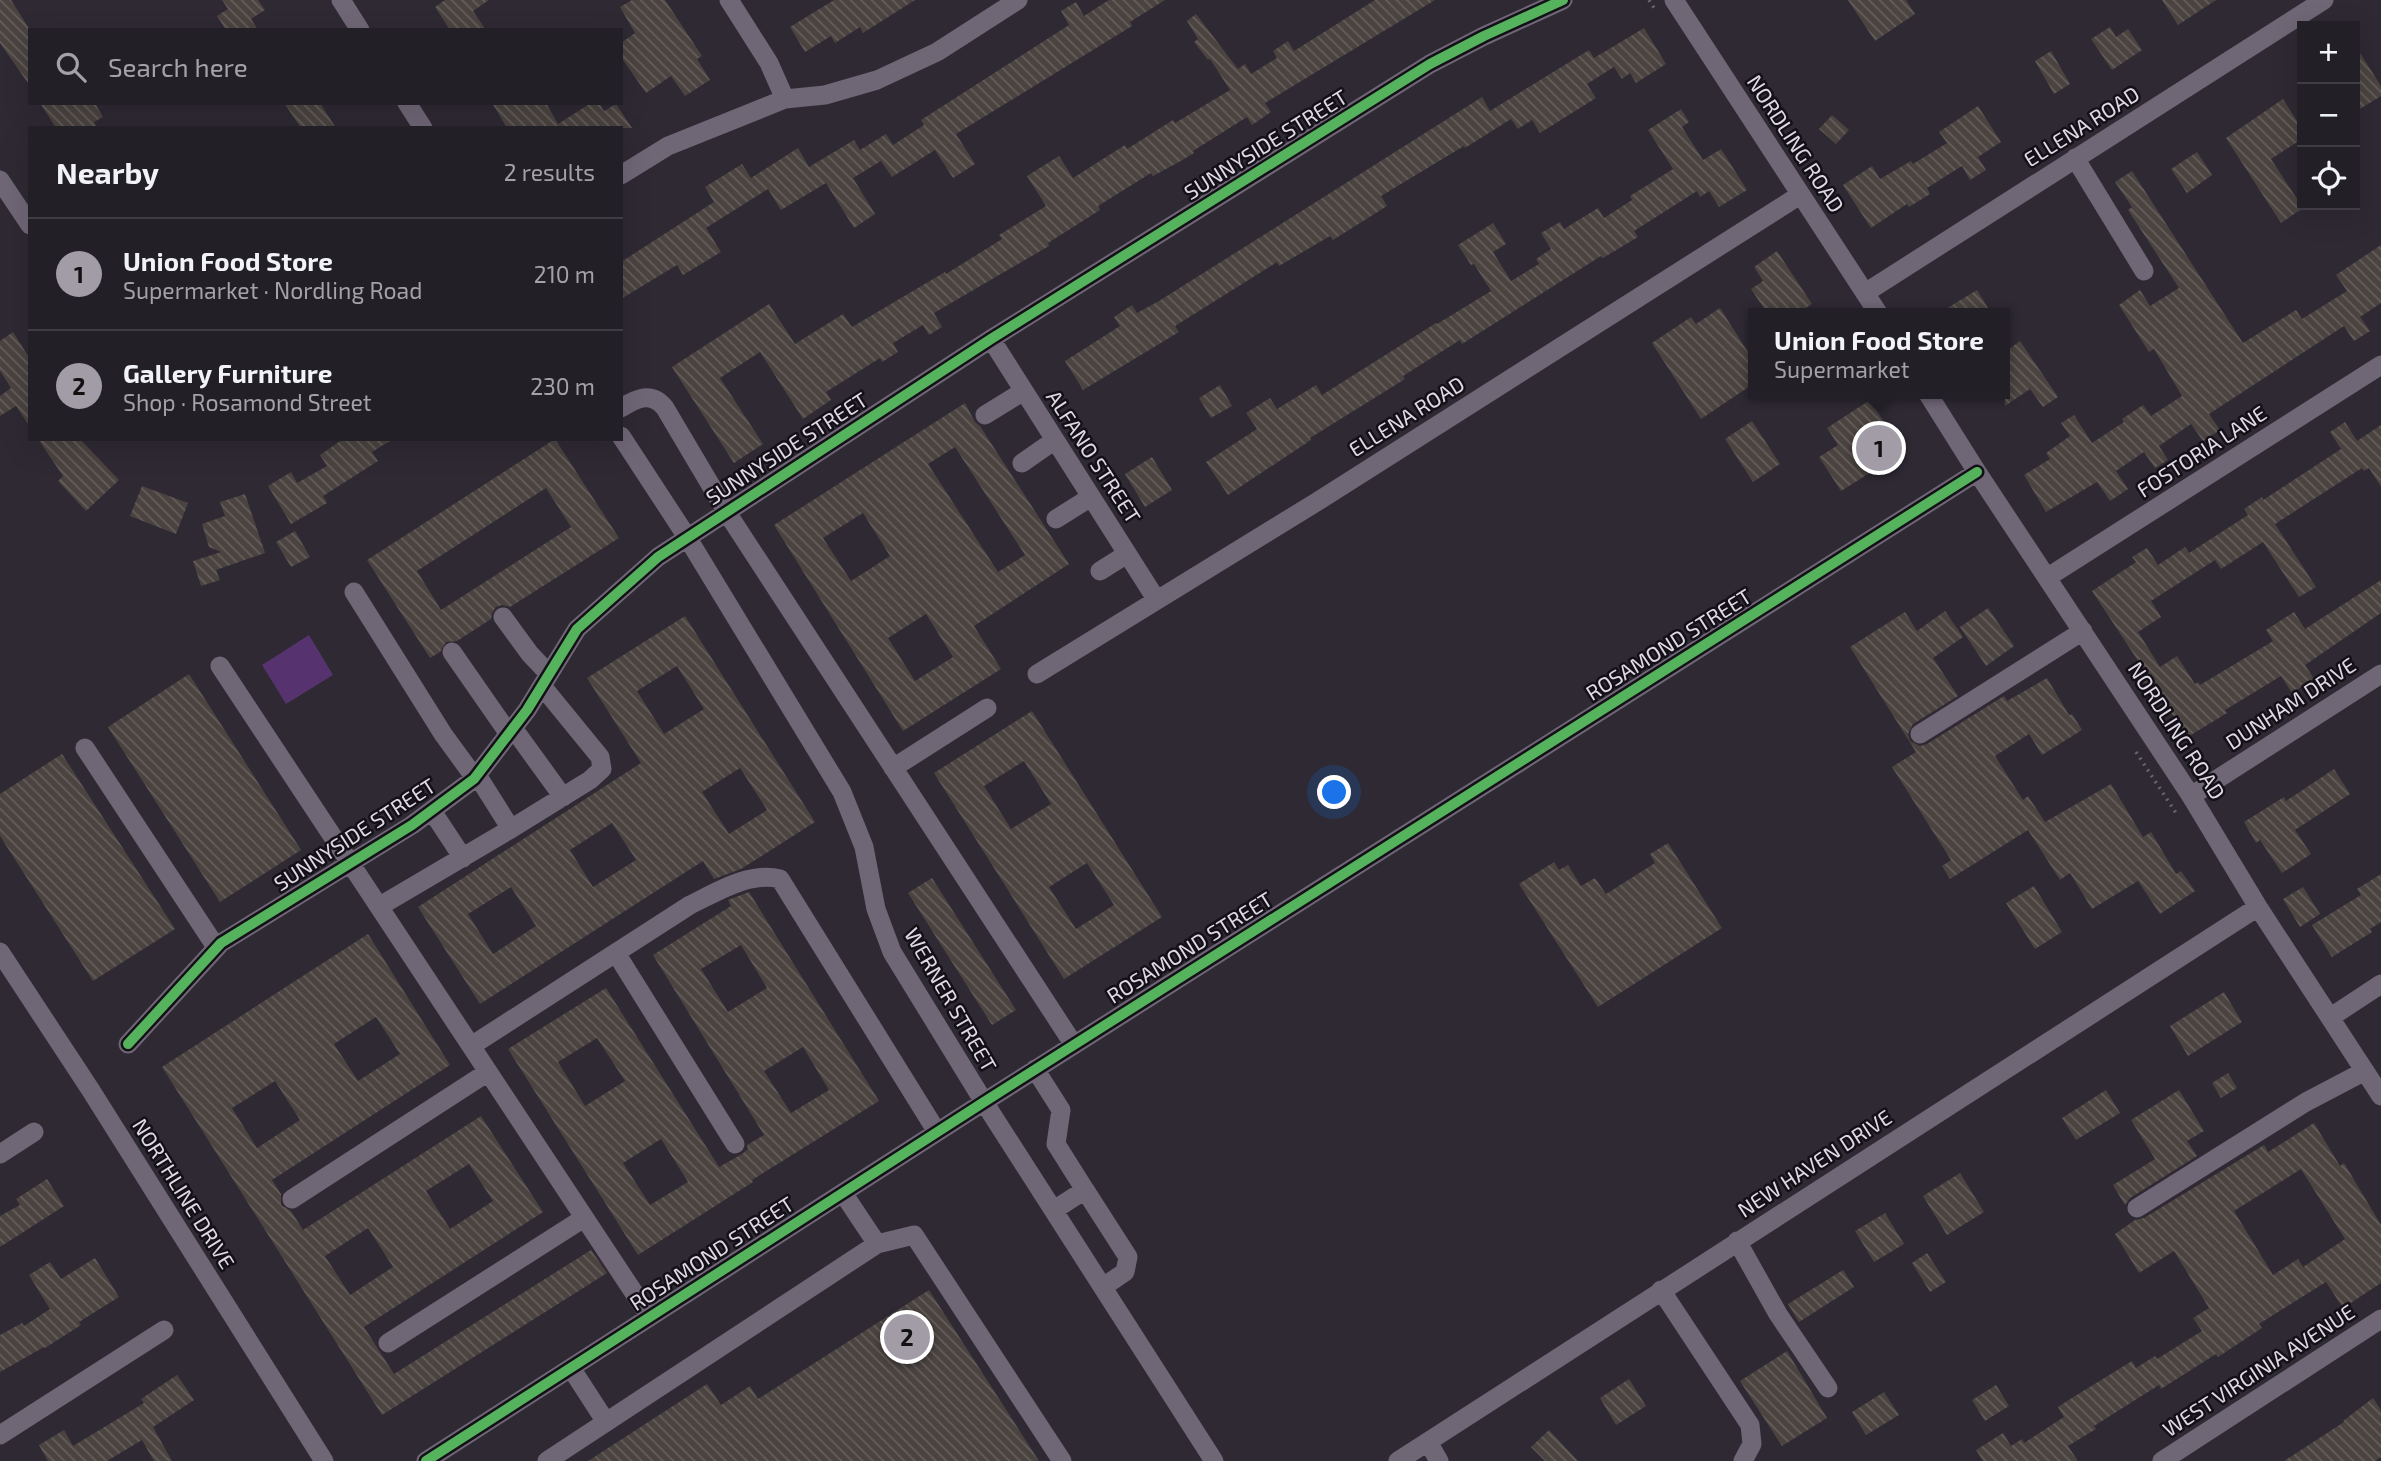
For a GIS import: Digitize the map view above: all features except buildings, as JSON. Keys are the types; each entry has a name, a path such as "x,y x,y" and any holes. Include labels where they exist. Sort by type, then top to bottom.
{"street":[{"path":"341,0 359,28"},
{"path":"729,0 769,63 785,99"},
{"path":"623,174 668,146 785,99 825,95 877,80 937,52 1018,0"},
{"name":"SUNNYSIDE STREET","path":"128,1044 216,947 412,825 476,777 546,680 577,629 658,557 991,340 1430,64 1563,0"},
{"name":"NORDLING ROAD","path":"1674,0 1875,308"},
{"name":"ELLENA ROAD","path":"1865,293 2324,0"},
{"path":"408,105 422,126"},
{"path":"2075,158 2144,271"},
{"path":"0,180 28,222"},
{"name":"ELLENA ROAD","path":"1037,674 1315,503 1800,195"},
{"name":"ALFANO STREET","path":"991,340 1156,599"},
{"name":"FOSTORIA LANE","path":"2048,577 2381,365"},
{"path":"985,415 1024,391"},
{"path":"623,407 640,398 652,397 659,400 726,511 1073,1045"},
{"name":"NORDLING ROAD","path":"1931,399 2191,796 2258,907 2381,1096"},
{"name":"WERNER STREET","path":"623,439 687,537 842,792 864,847 876,909 892,952 984,1102 1214,1461"},
{"path":"1021,463 1055,440"},
{"name":"ROSAMOND STREET","path":"426,1461 936,1132 1977,472"},
{"path":"1056,519 1091,497"},
{"path":"1100,570 1127,554"},
{"path":"354,592 443,734 511,829"},
{"path":"380,906 563,797 590,780 601,769 600,757 503,617"},
{"path":"1920,734 2083,631"},
{"path":"452,652 563,797"},
{"path":"220,666 650,1317"},
{"name":"DUNHAM DRIVE","path":"2191,796 2381,674"},
{"path":"893,768 987,708"},
{"path":"85,748 216,947"},
{"path":"432,811 463,858"},
{"path":"471,1046 690,905 729,886 767,875 780,879 936,1132"},
{"name":"NEW HAVEN DRIVE","path":"1398,1461 2258,907"},
{"name":"NORTHLINE DRIVE","path":"0,952 83,1077 324,1461"},
{"path":"616,953 736,1144"},
{"path":"2330,1017 2381,984"},
{"path":"1035,1069 1061,1110 1056,1144 1128,1257 1125,1272 1102,1287"},
{"path":"2137,1208 2306,1102 2365,1071"},
{"path":"292,1199 488,1072"},
{"path":"0,1154 34,1132"},
{"path":"1054,1210 1085,1190"},
{"path":"843,1193 877,1244"},
{"path":"388,1343 584,1218"},
{"path":"547,1461 877,1244 914,1234 1062,1461"},
{"path":"1737,1241 1778,1314 1828,1388"},
{"path":"1661,1290 1750,1426 1752,1444 1743,1461"},
{"name":"WEST VIRGINIA AVENUE","path":"2162,1461 2381,1319"},
{"path":"0,1435 164,1330"},
{"path":"571,1368 606,1422"},
{"path":"1428,1442 1439,1461"}],"shaded area":[{"path":"309,635 333,675 286,704 262,665"}],"cycle path":[{"path":"128,1044 221,943 412,825 474,779 527,710 577,629 658,557 991,339 1430,64 1563,0"},
{"path":"426,1461 984,1102 1977,472"}],"place":[{"name":"Union Food Store","path":"1879,448"},
{"name":"Gallery Furniture","path":"907,1337"}]}
